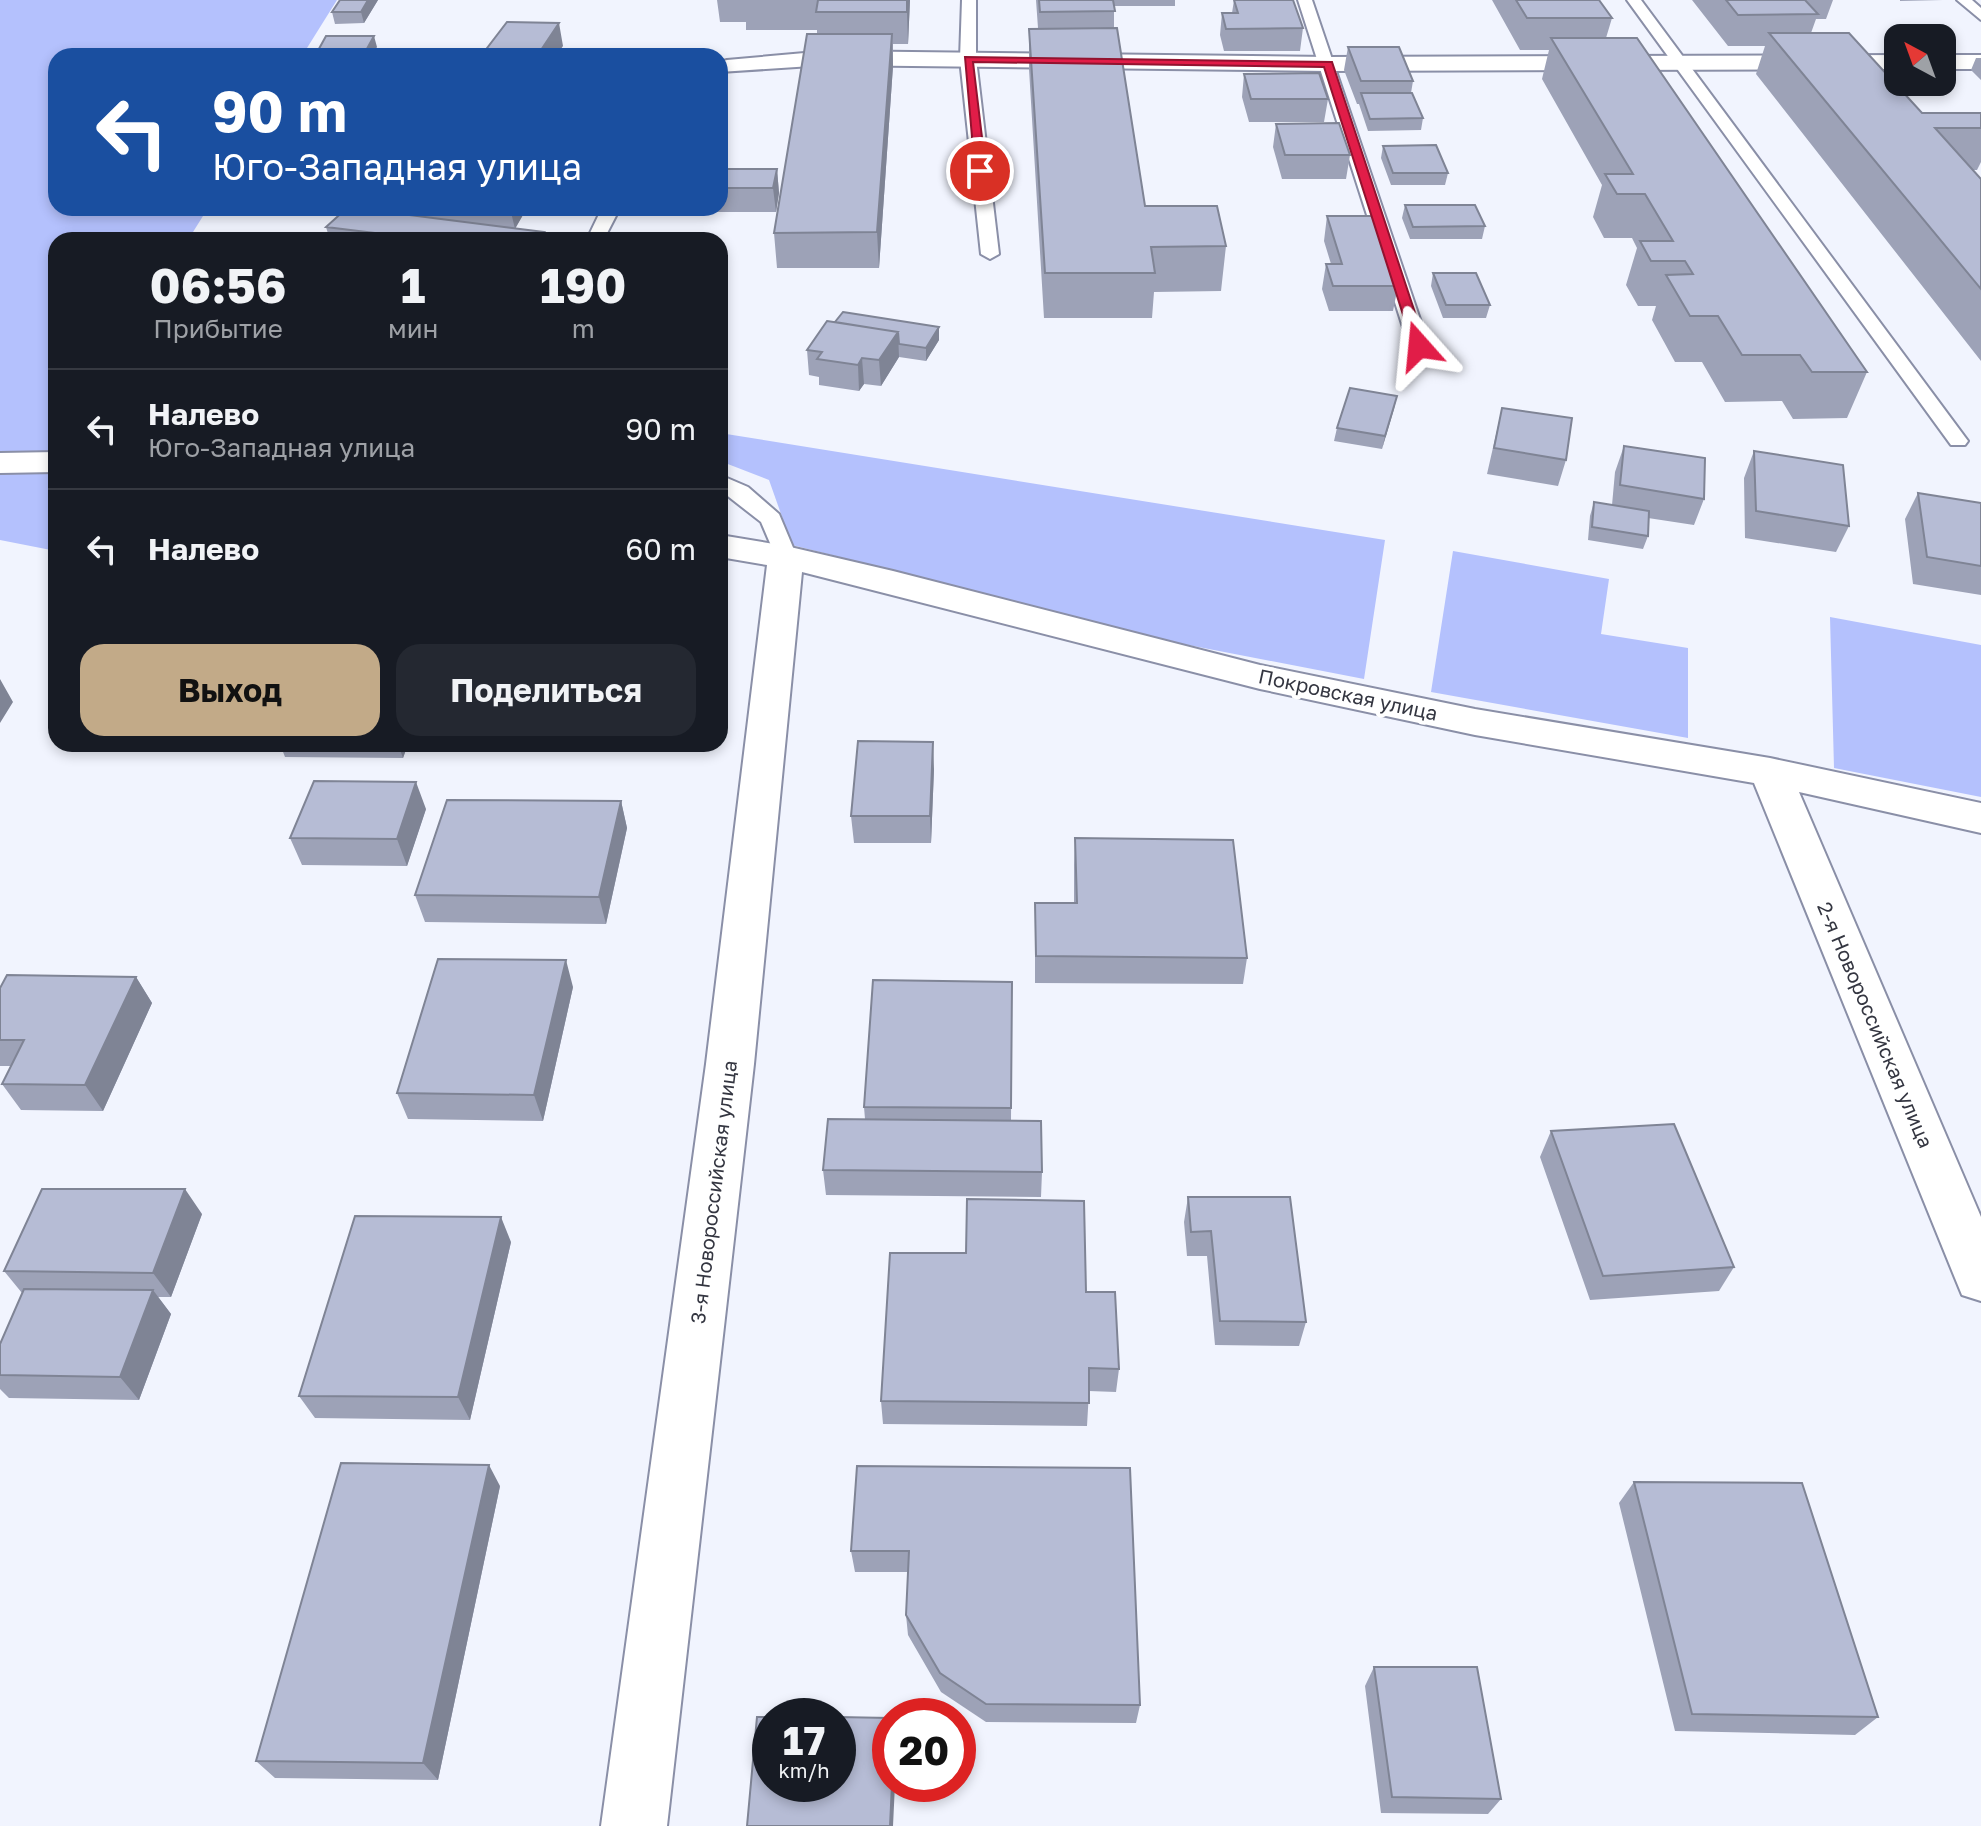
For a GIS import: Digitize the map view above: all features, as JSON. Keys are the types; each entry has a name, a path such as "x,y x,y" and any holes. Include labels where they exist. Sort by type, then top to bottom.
{"street":[{"path":"728,67 827,58 1328,64 1884,62"},
{"path":"1956,62 1981,62"},
{"path":"0,463 48,462"},
{"name":"Покровская улица","path":"728,547 786,557 1260,677 1475,722 1770,772 1981,818"},
{"name":"3-я Новороссийская улица","path":"634,1826 730,1064 786,557"},
{"name":"2-я Новороссийская улица","path":"1770,772 1981,1278"}],"lane":[{"path":"969,0 968,59 990,254"},
{"path":"1305,0 1419,346"},
{"path":"1634,0 1958,441"},
{"path":"1964,0 1981,16"},
{"path":"728,485 771,519 786,557"}],"shaded area":[{"path":"0,0 337,0 307,48 48,48 48,216 203,216 193,232 48,232 48,549 0,540"},
{"path":"728,434 1385,540 1364,679 1183,644 792,545 769,480 728,464"},
{"path":"1453,551 1609,579 1601,634 1688,648 1688,738 1431,692"},
{"path":"1830,617 1981,645 1981,797 1834,768"}],"building":[{"path":"340,0 368,0 361,12 332,12"},
{"path":"818,0 907,0 907,12 816,12"},
{"path":"1039,0 1113,0 1115,11 1040,12"},
{"path":"1234,0 1293,0 1303,28 1226,29 1222,13 1238,13"},
{"path":"1516,0 1599,0 1612,18 1527,18"},
{"path":"1726,0 1805,0 1818,14 1738,15"},
{"path":"507,22 559,23 542,48 487,48"},
{"path":"1117,28 1145,206 1217,206 1226,246 1151,247 1155,273 1045,273 1029,29"},
{"path":"1769,33 1849,33 1884,71 1884,96 1906,96 1922,113 1981,113 1981,128 1935,128 1981,179 1981,289"},
{"path":"807,34 892,34 877,232 774,233"},
{"path":"326,36 374,36 367,48 319,48"},
{"path":"1551,38 1637,38 1867,372 1812,372 1800,355 1742,355 1718,316 1690,316 1666,275 1693,274 1685,261 1651,261 1640,241 1673,241 1645,194 1617,194 1605,174 1633,174"},
{"path":"1348,47 1399,47 1413,81 1361,81"},
{"path":"1319,73 1328,99 1251,99 1244,74"},
{"path":"1361,93 1412,93 1423,118 1370,119"},
{"path":"1339,123 1350,155 1285,155 1276,124"},
{"path":"1436,145 1448,173 1393,173 1383,146"},
{"path":"728,169 777,169 773,188 728,188"},
{"path":"1405,205 1475,205 1485,226 1413,227"},
{"path":"338,216 417,216 544,232 367,232 326,227"},
{"path":"1327,216 1374,216 1398,286 1333,286 1326,264 1342,264"},
{"path":"1433,273 1476,273 1490,305 1446,305"},
{"path":"843,312 939,327 926,348 899,344 898,332 835,322"},
{"path":"827,321 898,332 879,360 862,358 858,365 817,359 822,352 807,350"},
{"path":"1350,388 1397,396 1385,436 1337,428"},
{"path":"1502,408 1572,418 1566,460 1494,448"},
{"path":"1624,446 1705,458 1704,499 1620,485"},
{"path":"1754,451 1843,465 1849,526 1756,511"},
{"path":"1918,493 1981,503 1981,566 1927,557"},
{"path":"1594,502 1649,511 1648,536 1592,527"},
{"path":"858,741 933,742 930,816 851,816"},
{"path":"314,781 416,782 397,839 290,838"},
{"path":"447,800 621,801 599,897 415,895"},
{"path":"1075,838 1233,840 1247,958 1036,956 1035,903 1077,903"},
{"path":"438,959 566,960 534,1095 397,1093"},
{"path":"7,975 136,977 85,1085 2,1084 24,1040 0,1040 0,988"},
{"path":"873,980 1012,982 1011,1108 864,1107"},
{"path":"828,1119 1041,1121 1042,1172 823,1170"},
{"path":"1674,1124 1734,1267 1603,1276 1551,1131"},
{"path":"42,1189 185,1189 153,1273 4,1271"},
{"path":"1188,1197 1290,1197 1306,1322 1220,1321 1211,1231 1191,1232"},
{"path":"967,1199 1084,1201 1086,1292 1115,1292 1119,1369 1089,1368 1089,1403 881,1401 890,1253 966,1253"},
{"path":"355,1216 501,1217 458,1397 299,1396"},
{"path":"24,1289 153,1290 120,1377 0,1375 0,1344"},
{"path":"341,1463 489,1465 423,1763 256,1761"},
{"path":"857,1466 1130,1468 1140,1705 986,1704 940,1673 906,1615 909,1551 851,1551"},
{"path":"1634,1482 1802,1483 1878,1717 1692,1714"},
{"path":"1374,1667 1477,1667 1501,1799 1392,1797"},
{"path":"856,1717 872,1718 872,1802 891,1802 890,1826 747,1826 752,1772 752,1802 856,1802"}],"route":[{"path":"980,171 968,59 1328,64 1419,346"}]}
